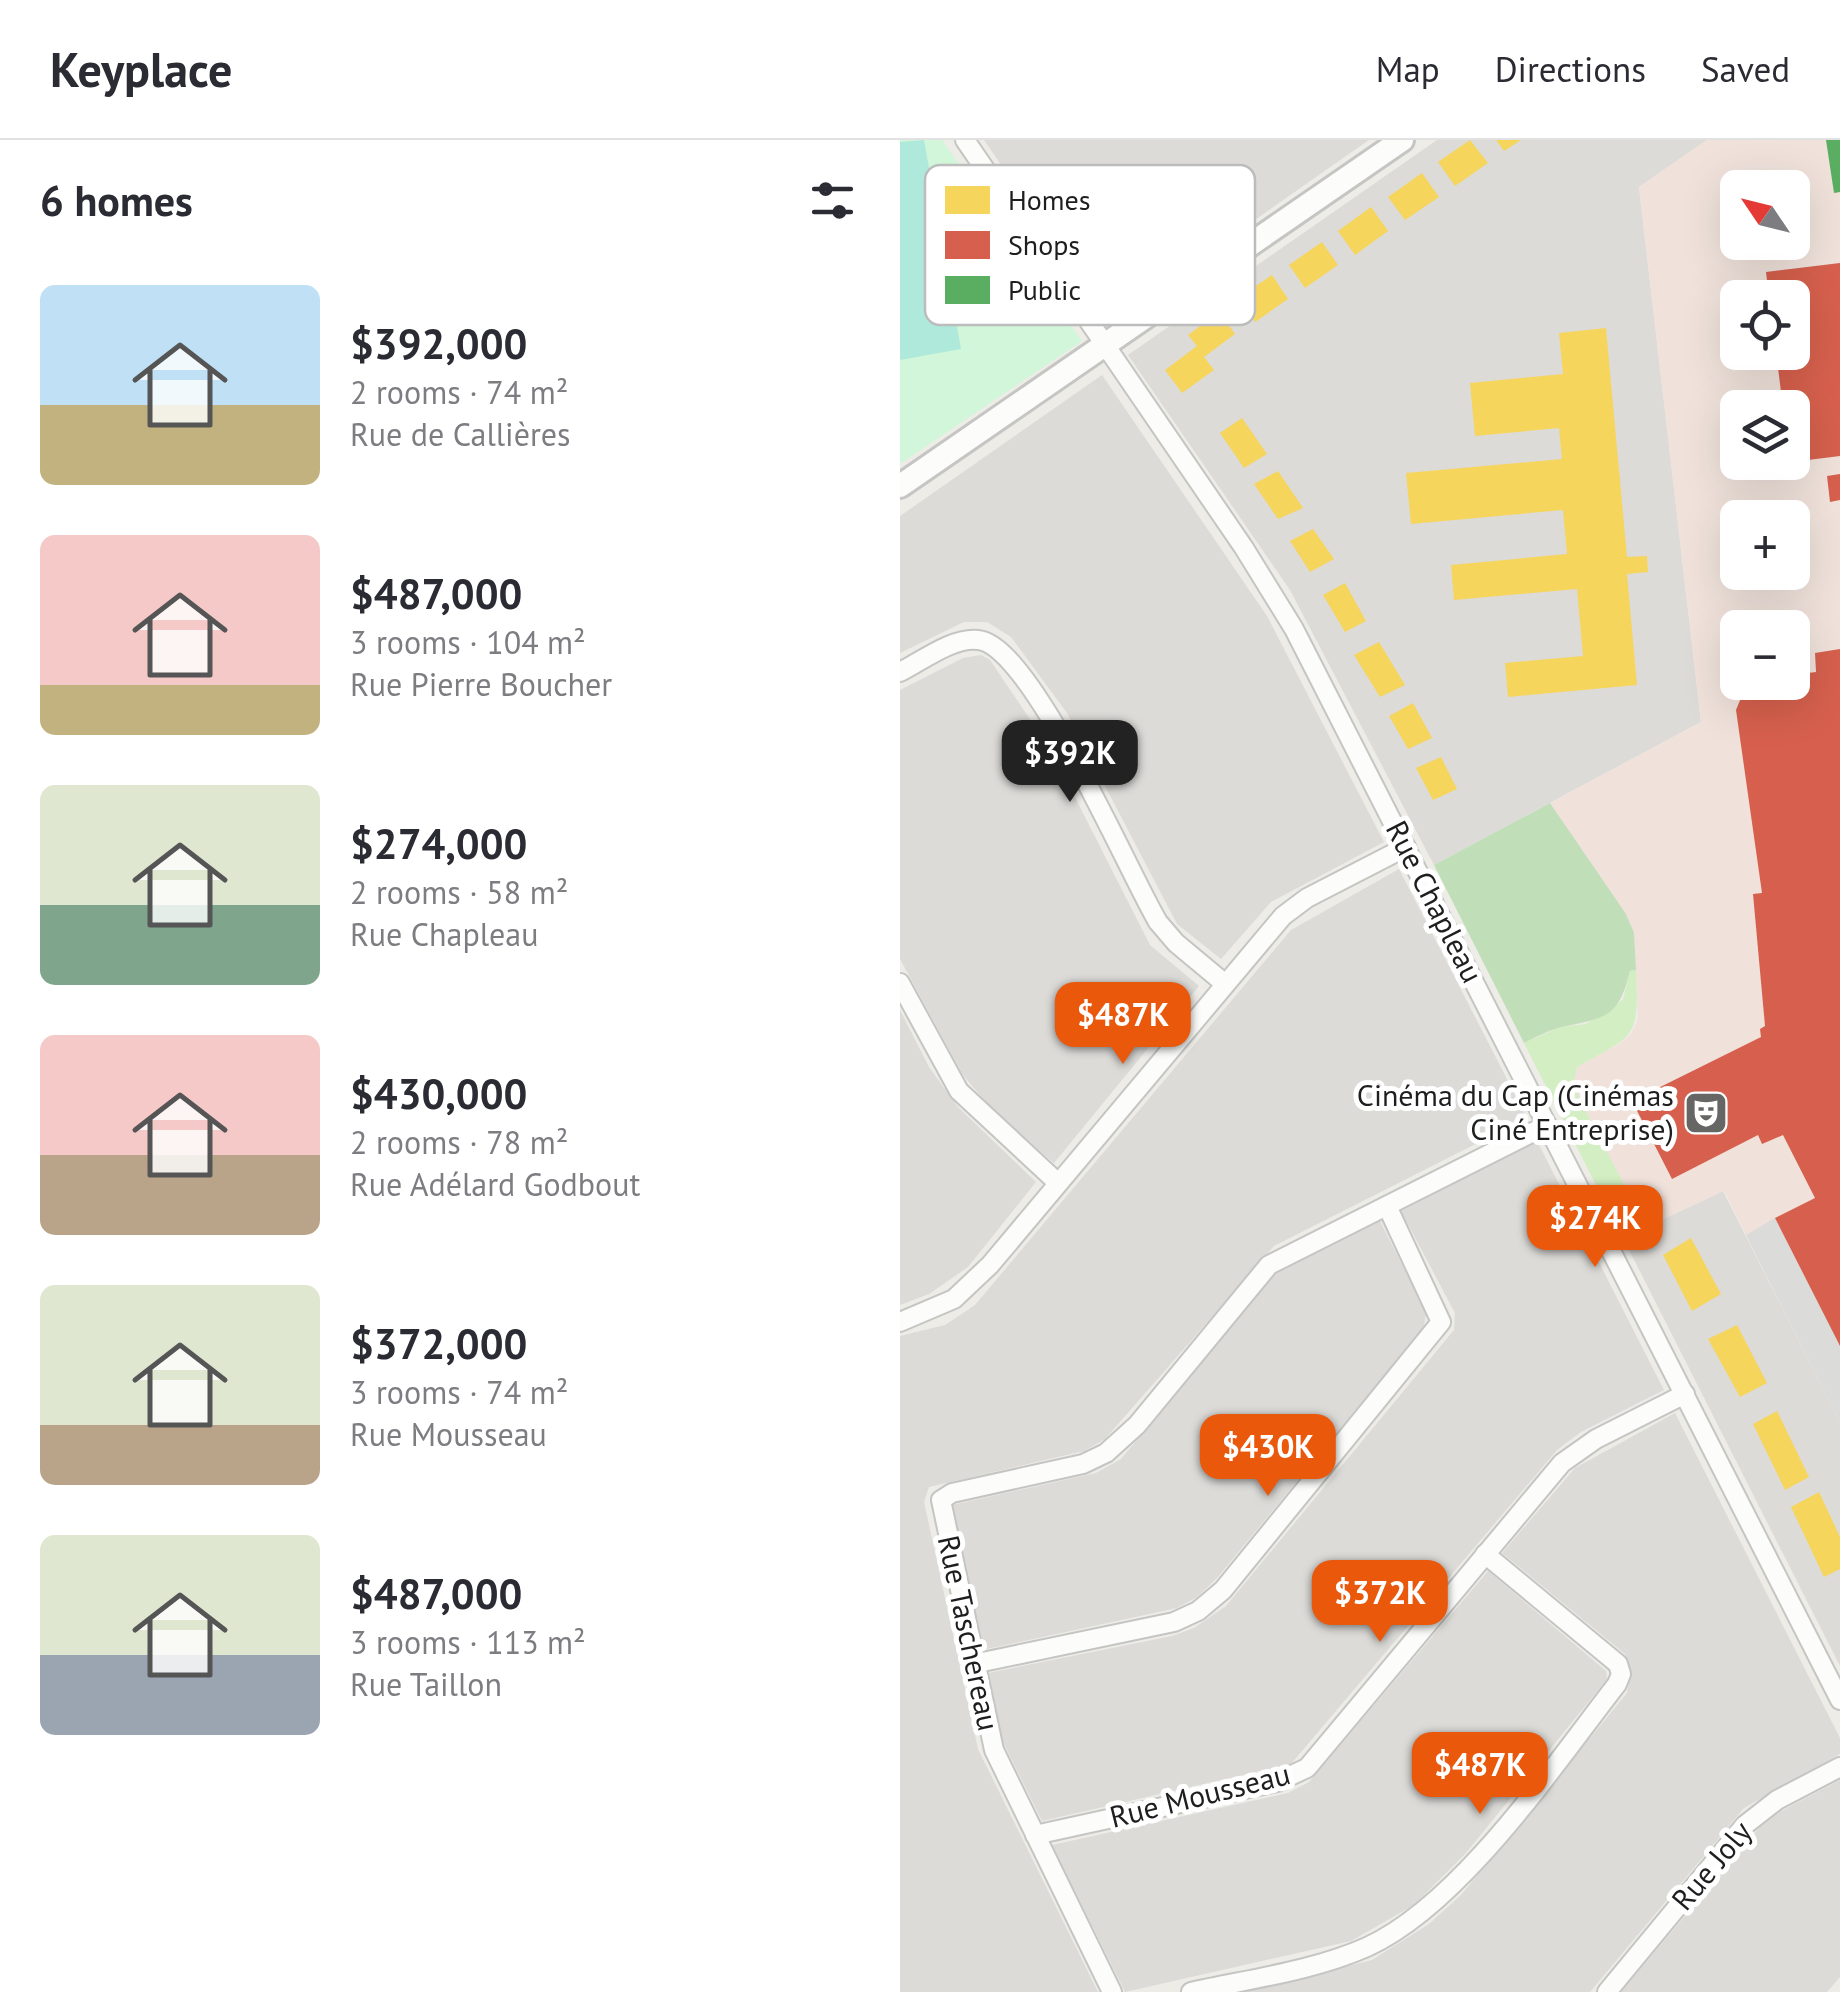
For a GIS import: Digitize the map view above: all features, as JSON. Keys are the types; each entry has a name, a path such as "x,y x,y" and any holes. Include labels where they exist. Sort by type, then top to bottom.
{"street":[{"name":"Rue Chapleau","path":"965,140 982,165"},
{"path":"1255,241 1402,140"},
{"name":"Rue Chapleau","path":"1091,325 1279,604 1840,1700"},
{"path":"900,486 1134,325"},
{"path":"900,672 967,640 983,640 1003,651 1062,737 1158,922 1176,944 1224,982"},
{"path":"900,1322 939,1308 967,1288 1224,982 1293,907 1406,847"},
{"path":"900,982 960,1091 1058,1183"},
{"name":"Rue Taschereau","path":"1112,1992 994,1750 941,1508 944,1496 1083,1464 1106,1453 1137,1425 1270,1265 1547,1124"},
{"path":"974,1664 1174,1622 1198,1611 1224,1590 1441,1322 1388,1206"},
{"name":"Rue Mousseau","path":"1036,1835 1296,1775 1323,1752 1572,1455 1685,1394"},
{"path":"1191,1992 1339,1958 1413,1921 1470,1866 1620,1680 1618,1664 1486,1554"},
{"name":"Rue Joly","path":"1607,1992 1745,1825 1777,1800 1840,1767"}],"shaded area":[{"path":"984,140 1369,140 1255,220 1255,165 1001,165"},
{"path":"1437,140 1707,140 1639,187 1701,722 1434,865 1290,590 1128,355 1171,325 1255,325 1255,267"},
{"path":"1707,140 1840,140 1840,1422 1724,1191 1646,1227 1573,1086 1577,1067 1619,1044 1631,1034 1638,1020 1634,933 1550,803 1701,722 1639,187"},
{"path":"1102,375 1267,616 1384,842 1271,902 1221,959 1177,924 1067,713 1011,637 987,622 964,622 900,653 900,516"},
{"path":"981,655 990,660 1052,752 1150,945 1199,986 1054,1163 994,1112 963,1075 900,959 900,690 963,658"},
{"path":"1399,869 1527,1118 1274,1246 1105,1439 1084,1451 929,1487 924,1502 978,1749 1098,1992 900,1992 900,1336 945,1325 975,1305 1291,930"},
{"path":"900,1010 929,1067 958,1107 1036,1182 968,1267 929,1294 900,1305"},
{"path":"1537,1141 1664,1390 1581,1432 1557,1450 1291,1764 1042,1821 1000,1736 988,1673 1172,1636 1194,1628 1226,1606 1454,1330 1455,1313 1401,1211"},
{"path":"1723,1191 1840,1422 1840,1666 1623,1238"},
{"path":"1775,1218 1840,1346 1840,1422 1746,1235"},
{"path":"1380,1221 1426,1312 1424,1327 1217,1578 1197,1597 1177,1608 982,1650 952,1505 1096,1473 1121,1459 1275,1274"},
{"path":"1675,1413 1840,1738 1840,1754 1744,1808 1590,1992 1245,1992 1372,1960 1429,1924 1461,1895 1627,1693 1631,1671 1625,1654 1502,1553 1575,1468"},
{"path":"1488,1571 1606,1671 1607,1679 1466,1853 1414,1905 1351,1941 1125,1992 1052,1845 1288,1793 1309,1782"},
{"path":"1840,1780 1840,1977 1827,1992 1621,1992 1759,1828 1772,1816"}],"green space":[{"path":"900,140 942,140 959,165 925,165 925,325 1071,325 1082,341 900,464"},
{"path":"924,140 928,165 925,165 925,325 957,325 961,349 900,360 900,142"},
{"path":"1550,803 1626,914 1634,933 1636,970 1630,971 1620,999 1608,1013 1524,1043 1434,865"},
{"path":"1636,970 1636,1010 1630,1032 1612,1048 1577,1067 1573,1086 1646,1227 1623,1238 1524,1043 1560,1027 1586,1024 1623,1000 1630,971"}],"building: Homes":[{"path":"1470,140 1488,163 1455,186 1438,162"},
{"path":"1496,140 1521,140 1504,151"},
{"path":"1422,173 1439,197 1405,220 1388,197"},
{"path":"1371,207 1388,231 1355,255 1338,231"},
{"path":"1322,242 1338,265 1305,288 1289,265"},
{"path":"1272,275 1288,299 1255,322 1255,286"},
{"path":"1201,325 1228,325 1235,334 1204,357 1214,370 1182,393 1165,370 1197,346 1188,335"},
{"path":"1606,328 1627,557 1647,556 1648,572 1627,574 1637,685 1508,697 1505,663 1583,656 1577,589 1454,600 1451,565 1567,554 1563,510 1411,524 1406,473 1562,459 1559,428 1475,436 1470,383 1563,374 1559,333"},
{"path":"1242,418 1267,454 1244,468 1220,433"},
{"path":"1278,471 1303,508 1278,519 1254,484"},
{"path":"1313,529 1334,559 1310,572 1290,541"},
{"path":"1345,583 1366,621 1345,632 1323,595"},
{"path":"1379,642 1405,685 1380,697 1354,655"},
{"path":"1413,703 1432,738 1408,749 1389,716"},
{"path":"1441,757 1457,789 1433,800 1416,768"},
{"path":"1691,1238 1721,1294 1692,1311 1663,1255"},
{"path":"1737,1325 1767,1383 1740,1397 1708,1339"},
{"path":"1777,1411 1809,1477 1785,1490 1753,1424"},
{"path":"1819,1492 1840,1537 1840,1569 1824,1577 1791,1507"}],"building: Shops":[{"path":"1840,263 1840,456 1810,460 1810,390 1781,390 1778,370 1810,370 1810,280 1767,280 1766,272"},
{"path":"1840,474 1840,500 1830,502 1827,476"},
{"path":"1840,649 1840,1346 1775,1218 1815,1198 1783,1135 1762,1144 1758,1135 1672,1179 1632,1101 1761,1037 1760,1029 1765,1026 1753,894 1762,893 1736,710 1740,700 1810,700 1810,673 1816,672 1815,653"}],"building: Public":[{"path":"1826,140 1840,140 1840,192 1834,193"}],"place":[{"name":"Cinéma du Cap (Cinémas Ciné Entreprise)","path":"1706,1113"}]}
